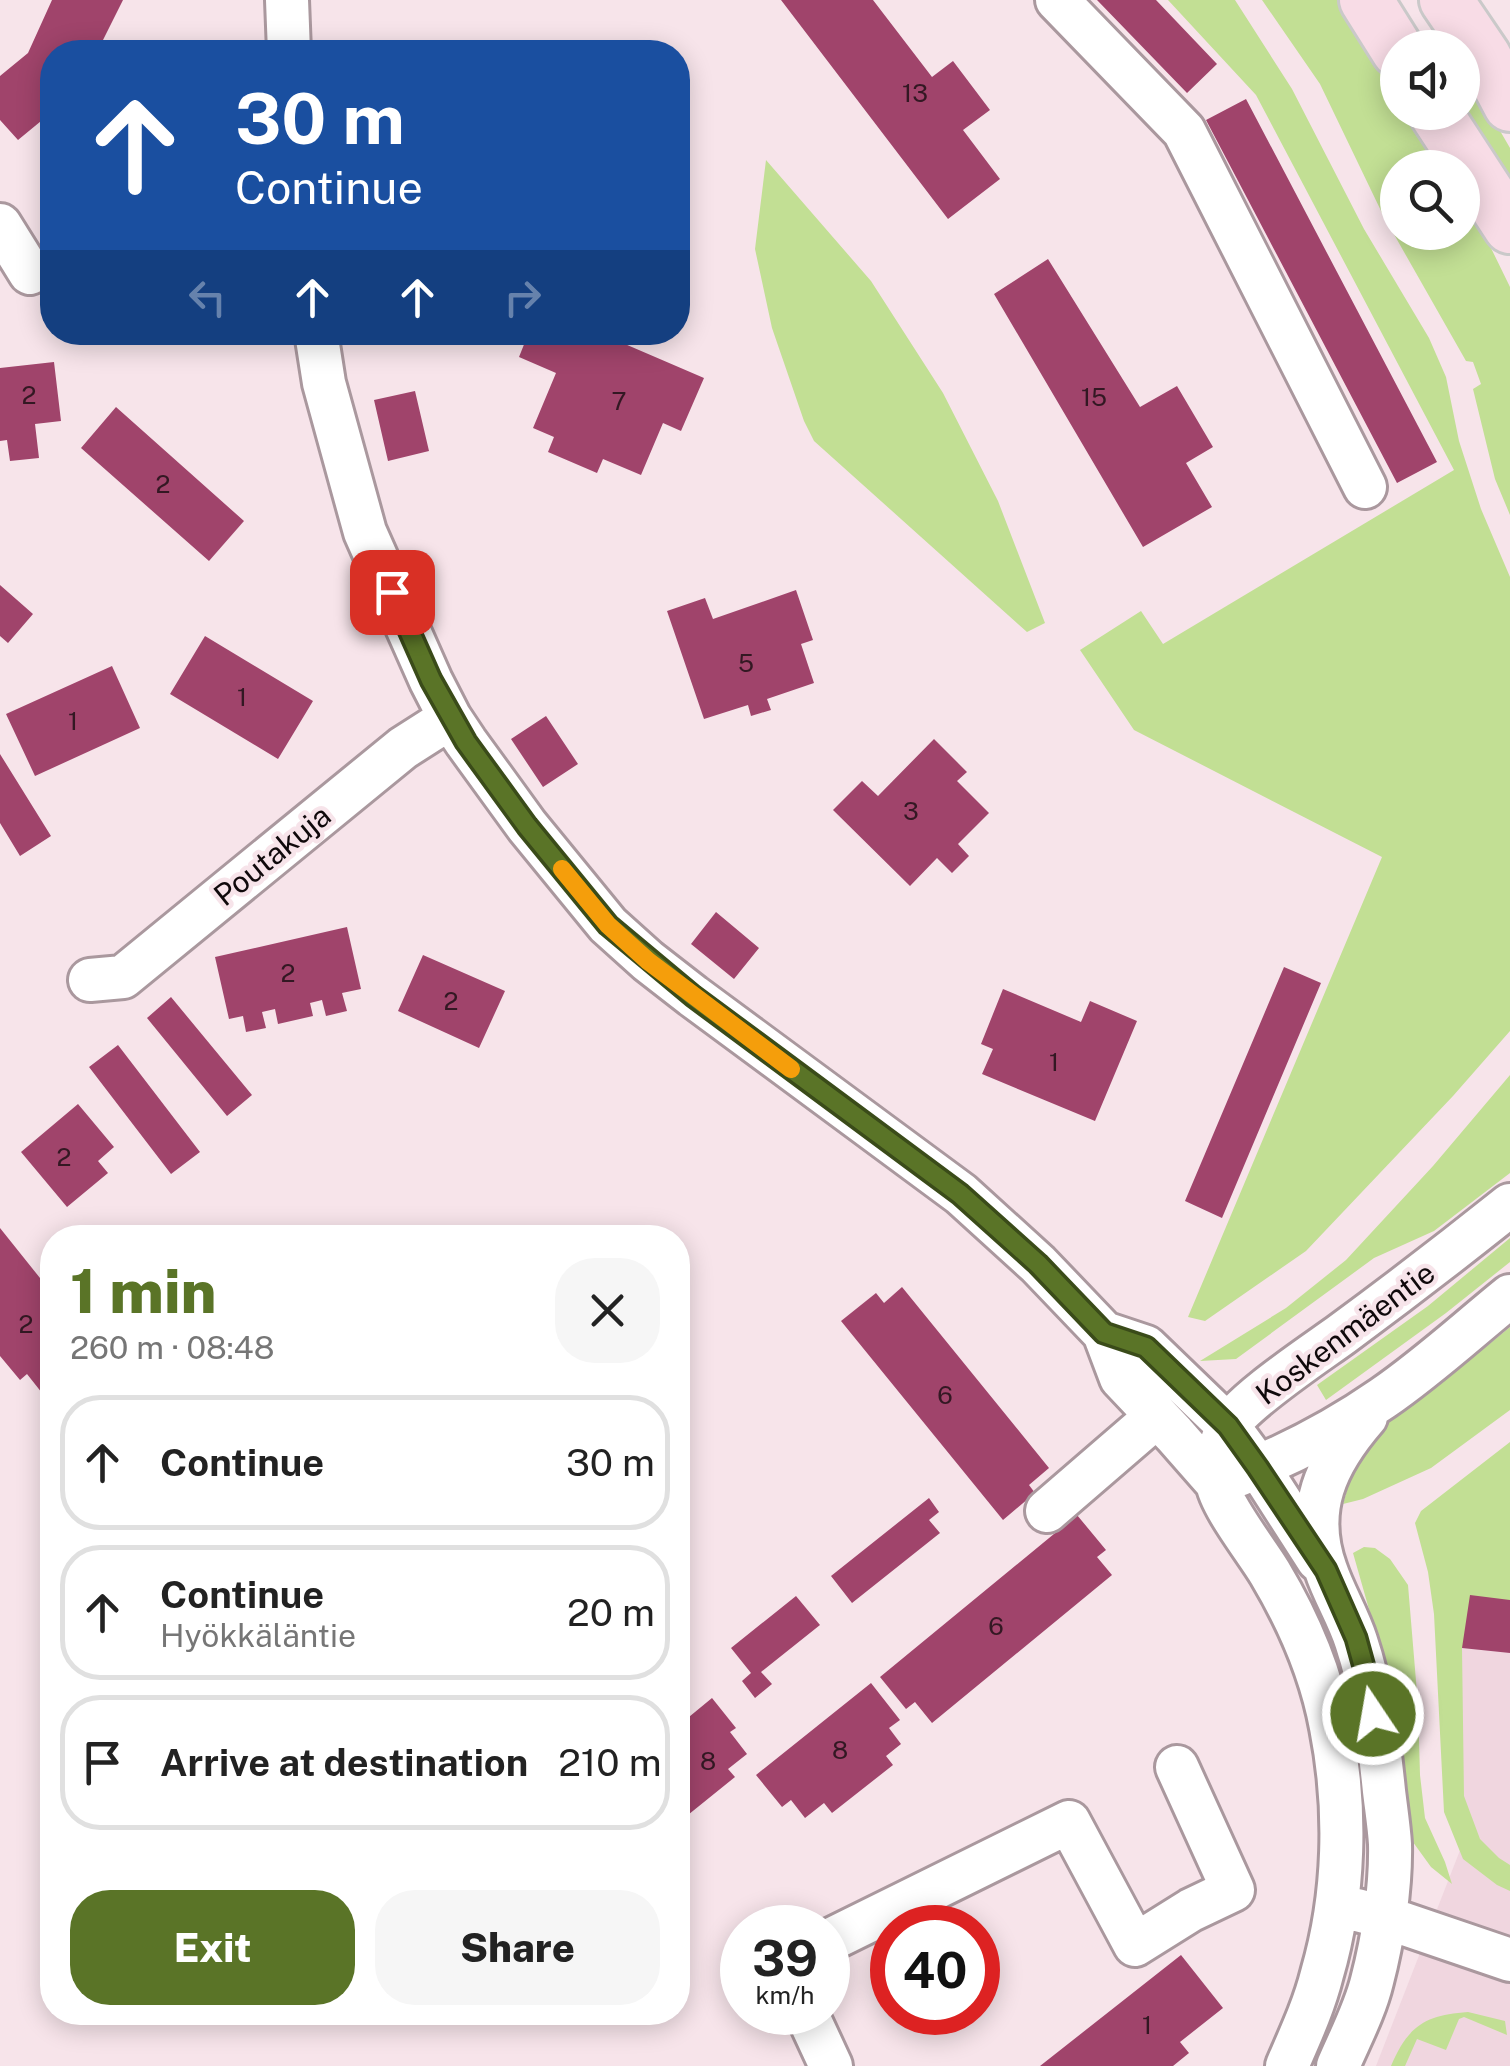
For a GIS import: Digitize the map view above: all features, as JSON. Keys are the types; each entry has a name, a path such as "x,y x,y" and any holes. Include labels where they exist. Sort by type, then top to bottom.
{"main road":[{"path":"1366,0 1385,30"},
{"path":"1446,0 1484,56 1510,105"},
{"path":"1447,130 1510,226"}],"street":[{"path":"287,0 289,40"},
{"path":"1058,0 1184,130 1365,487"},
{"path":"0,225 28,273"},
{"path":"318,345 324,383 365,532 450,718 527,826 608,925 693,996 960,1194 1038,1264 1104,1333 1121,1378 1217,1484 1270,1572 1292,1613 1321,1684 1332,1729 1342,1840 1337,1906 1322,1976 1287,2066"},
{"name":"Poutakuja","path":"90,980 123,977 404,748 450,718"},
{"name":"Koskenmäentie","path":"1217,1484 1220,1449 1228,1426 1258,1396 1510,1205"},
{"path":"1217,1484 1308,1444 1383,1398 1510,1296"},
{"path":"1104,1333 1146,1347 1228,1426 1326,1570"},
{"path":"1338,2066 1372,1984 1384,1917 1390,1845 1367,1678 1356,1638 1326,1570 1317,1514 1325,1479 1344,1443 1383,1398"},
{"path":"1047,1511 1157,1416"},
{"path":"850,1930 1069,1822 1135,1945 1233,1890 1177,1767"},
{"path":"1337,1906 1384,1917 1510,1960"},
{"path":"816,2035 830,2066"}],"shaded area":[{"path":"1510,1490 1510,2066 1376,2066 1464,1840 1452,1677 1467,1542"}],"green space":[{"path":"1168,0 1235,0 1292,89 1364,229 1429,338 1446,377 1459,441 1481,509 1510,577 1510,1031 1306,1251 1205,1321 1188,1317 1382,857 1134,730 1080,650 1141,611 1163,644 1454,470 1256,95"},
{"path":"1262,0 1342,0 1380,63 1380,130 1420,130 1433,150 1380,150 1380,209 1320,84"},
{"path":"1480,96 1510,148 1510,194 1473,130 1480,130"},
{"path":"766,160 871,281 943,393 998,501 1045,623 1027,632 814,441 772,328 755,249"},
{"path":"1480,229 1510,287 1510,515 1495,479 1473,389 1481,384 1473,362 1466,361 1403,250 1480,250"},
{"path":"1510,1075 1510,1173 1434,1231 1374,1258 1236,1359 1200,1361 1286,1308 1346,1260"},
{"path":"1510,1238 1510,1262 1326,1400 1317,1385 1428,1306"},
{"path":"1510,1327 1510,1410 1431,1468 1343,1504 1355,1461 1388,1419"},
{"path":"1510,1442 1510,1600 1462,1648 1464,1796 1480,1839 1510,1865 1510,1891 1463,1859 1444,1812 1434,1614 1415,1523 1421,1511"},
{"path":"1364,1547 1375,1548 1390,1559 1408,1585 1425,1818 1452,1884 1431,1867 1410,1838 1392,1782 1388,1676 1353,1553"},
{"path":"1468,2012 1505,2021 1507,2035 1464,2017 1459,2019 1446,2050 1417,2039 1405,2066 1391,2066 1404,2041 1420,2025 1440,2016"}],"building":[{"path":"52,0 123,0 103,40 40,40 40,122 18,140 0,120 0,76 28,53"},
{"path":"781,0 873,0 932,77 953,61 990,110 963,130 1000,179 948,219"},
{"path":"1097,0 1156,0 1217,64 1187,93"},
{"path":"1246,99 1437,462 1397,483 1206,120"},
{"path":"1048,259 1140,407 1177,386 1213,447 1186,463 1212,507 1143,547 994,294"},
{"path":"524,345 627,345 704,378 681,431 663,423 641,475 603,459 597,473 548,452 554,437 533,428 556,373 519,357"},
{"path":"54,362 61,421 35,424 39,458 10,461 7,440 0,441 0,368"},
{"path":"415,391 429,451 388,461 374,400"},
{"path":"116,407 244,521 209,561 81,448"},
{"path":"0,585 33,614 8,643 0,636"},
{"path":"796,590 813,640 801,644 814,683 767,699 771,710 751,716 748,705 704,719 667,611 705,598 713,619"},
{"path":"205,636 313,701 278,759 170,694"},
{"path":"112,666 140,728 35,776 6,714"},
{"path":"546,716 578,764 543,787 511,739"},
{"path":"934,739 967,772 957,781 989,813 958,844 969,856 952,873 937,858 910,886 833,810 862,781 878,796"},
{"path":"0,754 51,836 20,856 0,823"},
{"path":"716,912 759,948 734,979 691,944"},
{"path":"347,927 361,989 342,993 347,1011 326,1016 322,1000 310,1003 313,1016 278,1024 275,1009 262,1012 266,1028 246,1032 243,1016 229,1019 215,957"},
{"path":"423,955 505,991 479,1048 398,1011"},
{"path":"1284,967 1321,983 1222,1218 1185,1201"},
{"path":"1003,989 1081,1022 1090,1001 1137,1021 1095,1121 982,1074 993,1049 981,1044"},
{"path":"171,997 252,1095 227,1116 147,1018"},
{"path":"118,1045 200,1152 171,1174 89,1067"},
{"path":"78,1104 114,1147 98,1161 108,1173 67,1207 21,1152"},
{"path":"0,1228 40,1278 40,1390 27,1374 20,1380 0,1356"},
{"path":"902,1287 1049,1468 1029,1485 1035,1493 1003,1520 841,1321 876,1293 884,1303"},
{"path":"929,1498 939,1512 929,1520 940,1533 852,1603 831,1576"},
{"path":"1077,1515 1106,1550 1097,1557 1112,1575 932,1723 915,1702 906,1709 880,1677"},
{"path":"1470,1595 1510,1600 1510,1653 1462,1648"},
{"path":"796,1596 820,1625 761,1672 772,1684 755,1698 742,1681 751,1673 731,1648"},
{"path":"871,1683 900,1720 889,1728 901,1744 886,1756 893,1765 832,1813 824,1803 805,1818 791,1800 782,1807 756,1775"},
{"path":"712,1698 736,1728 730,1732 747,1754 728,1769 735,1777 690,1813 690,1716"},
{"path":"1181,1955 1223,2008 1180,2042 1189,2053 1173,2066 1040,2066"}],"slow traffic":[{"path":"562,869 608,925 648,961 791,1069"}],"route":[{"path":"392,592 450,718 527,826 608,925 693,996 960,1194 1038,1264 1104,1333 1146,1347 1228,1426 1326,1570 1356,1638 1373,1714"}]}
